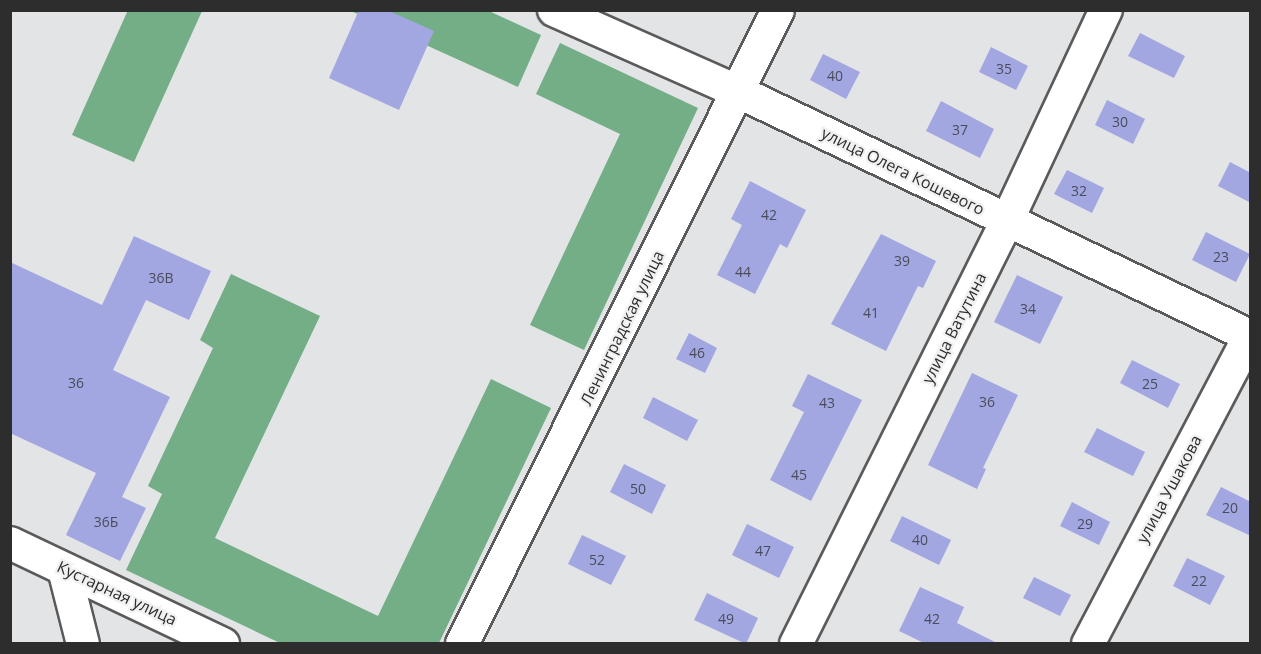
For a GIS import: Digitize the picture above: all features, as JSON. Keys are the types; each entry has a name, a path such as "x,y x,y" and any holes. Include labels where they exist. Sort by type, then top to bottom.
{"street":[{"name":"улица Олега Кошевого","path":"554,10 739,92 1250,336"},
{"name":"Ленинградская улица","path":"462,644 778,10"},
{"name":"улица Ватутина","path":"796,644 1007,221 1106,10"},
{"name":"улица Ушакова","path":"1088,644 1250,336"},
{"name":"Кустарная улица","path":"10,543 223,644"},
{"path":"64,569 83,644"}],"green space":[{"path":"128,10 202,11 134,162 72,135"},
{"path":"351,11 489,11 541,35 518,87"},
{"path":"560,43 698,108 584,350 530,325 620,134 536,94"},
{"path":"231,274 320,316 215,538 378,616 491,379 551,408 439,643 280,643 126,570 162,494 148,486 213,348 200,340"}],"building":[{"path":"359,10 387,10 434,31 399,110 329,78"},
{"path":"1140,33 1185,56 1174,78 1128,56"},
{"path":"991,47 1028,66 1016,90 979,72"},
{"path":"823,54 860,72 846,99 810,80"},
{"path":"1107,100 1145,119 1133,144 1095,125"},
{"path":"941,101 994,129 980,158 926,131"},
{"path":"1230,162 1251,173 1251,203 1218,186"},
{"path":"1067,170 1104,188 1092,213 1054,194"},
{"path":"750,181 806,210 787,248 780,244 755,294 717,275 742,225 731,219"},
{"path":"1206,232 1250,254 1236,282 1192,260"},
{"path":"881,234 936,261 923,288 918,286 886,351 831,324"},
{"path":"134,236 211,271 189,320 146,300 113,370 170,397 122,497 146,508 120,561 66,535 96,473 10,433 10,262 102,305"},
{"path":"1017,275 1063,297 1040,344 994,322"},
{"path":"689,333 717,348 705,373 676,359"},
{"path":"1132,360 1180,384 1168,408 1120,383"},
{"path":"972,373 1018,395 983,468 986,469 977,489 928,465"},
{"path":"808,374 862,400 811,501 770,480 804,412 792,406"},
{"path":"653,397 698,420 687,441 643,418"},
{"path":"1097,428 1145,452 1133,476 1084,452"},
{"path":"624,464 666,485 652,514 610,492"},
{"path":"1221,487 1251,502 1251,536 1206,515"},
{"path":"1072,502 1110,522 1099,545 1060,526"},
{"path":"902,516 951,540 939,565 890,541"},
{"path":"747,524 794,547 779,578 732,555"},
{"path":"582,535 626,556 611,585 568,564"},
{"path":"1187,558 1225,576 1210,605 1173,586"},
{"path":"1034,577 1071,595 1060,616 1023,598"},
{"path":"920,587 964,607 957,623 999,644 926,644 899,631"},
{"path":"707,593 758,618 746,644 694,620"}]}
